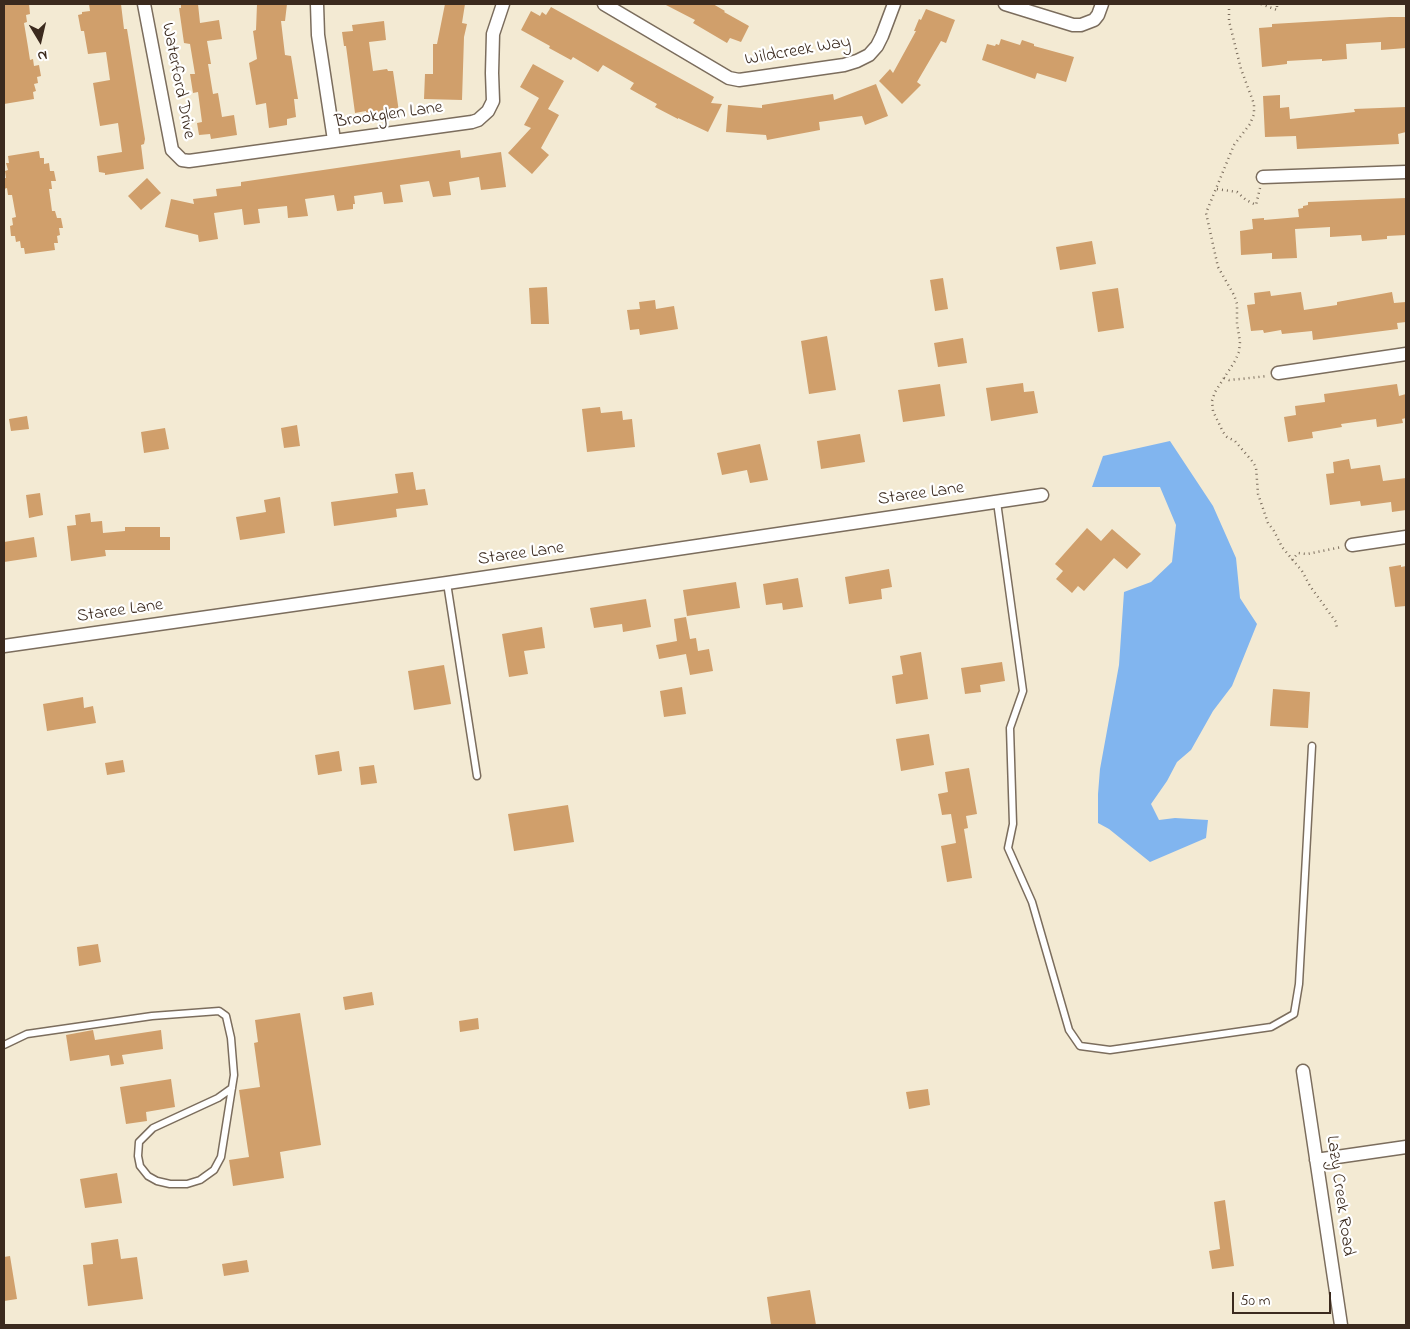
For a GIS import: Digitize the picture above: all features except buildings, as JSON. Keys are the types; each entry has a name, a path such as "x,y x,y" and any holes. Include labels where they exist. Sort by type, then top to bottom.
{"street":[{"name":"Waterford Drive","path":"144,4 172,150 182,160"},
{"path":"317,4 318,35 334,140"},
{"name":"Brookglen Lane","path":"182,160 196,161 472,122 483,116 493,102 493,34 503,4"},
{"name":"Wildcreek Way","path":"604,4 729,78 739,80 844,66 858,61 877,46 894,4"},
{"path":"1005,4 1073,25 1087,23 1098,15 1102,4"},
{"path":"1263,177 1406,172"},
{"path":"1278,373 1406,354"},
{"name":"Staree Lane","path":"4,646 1042,495"},
{"path":"1352,546 1406,538"},
{"name":"Lazy Creek Road","path":"1303,1071 1341,1325"},
{"path":"1316,1160 1406,1147"}],"lane":[{"path":"997,502 1023,691 1010,728 1013,824 1008,848 1032,902 1069,1030 1080,1046 1110,1050 1271,1027 1294,1014 1299,984 1312,746"},
{"path":"447,583 477,776"},
{"path":"4,1045 27,1034 152,1016 219,1011 226,1016 231,1038 234,1075 232,1088 221,1157 214,1170 200,1180 188,1184 170,1184 148,1176 140,1166 138,1156 139,1142 152,1128 218,1098 232,1088"}],"path":[{"path":"1229,4 1228,21 1241,69 1254,104 1254,114 1250,124 1234,145 1206,213 1218,267 1237,304 1240,342 1239,352 1235,361 1215,392 1212,401 1213,411 1223,432 1227,437 1235,441 1256,468 1258,494 1264,514 1282,548 1302,571 1310,586 1336,622 1337,629"},
{"path":"1261,4 1277,10 1277,4"},
{"path":"1217,189 1236,192 1256,205 1263,177"},
{"path":"1224,378 1241,380 1278,373"},
{"path":"1292,560 1298,553 1307,554 1352,546"}],"water":[{"path":"1170,441 1213,506 1236,558 1240,598 1257,624 1232,686 1213,711 1191,750 1177,762 1151,804 1159,820 1175,818 1208,820 1206,838 1150,862 1109,829 1098,823 1098,794 1100,769 1119,665 1124,592 1151,582 1172,562 1176,525 1160,487 1092,487 1103,456"}]}
